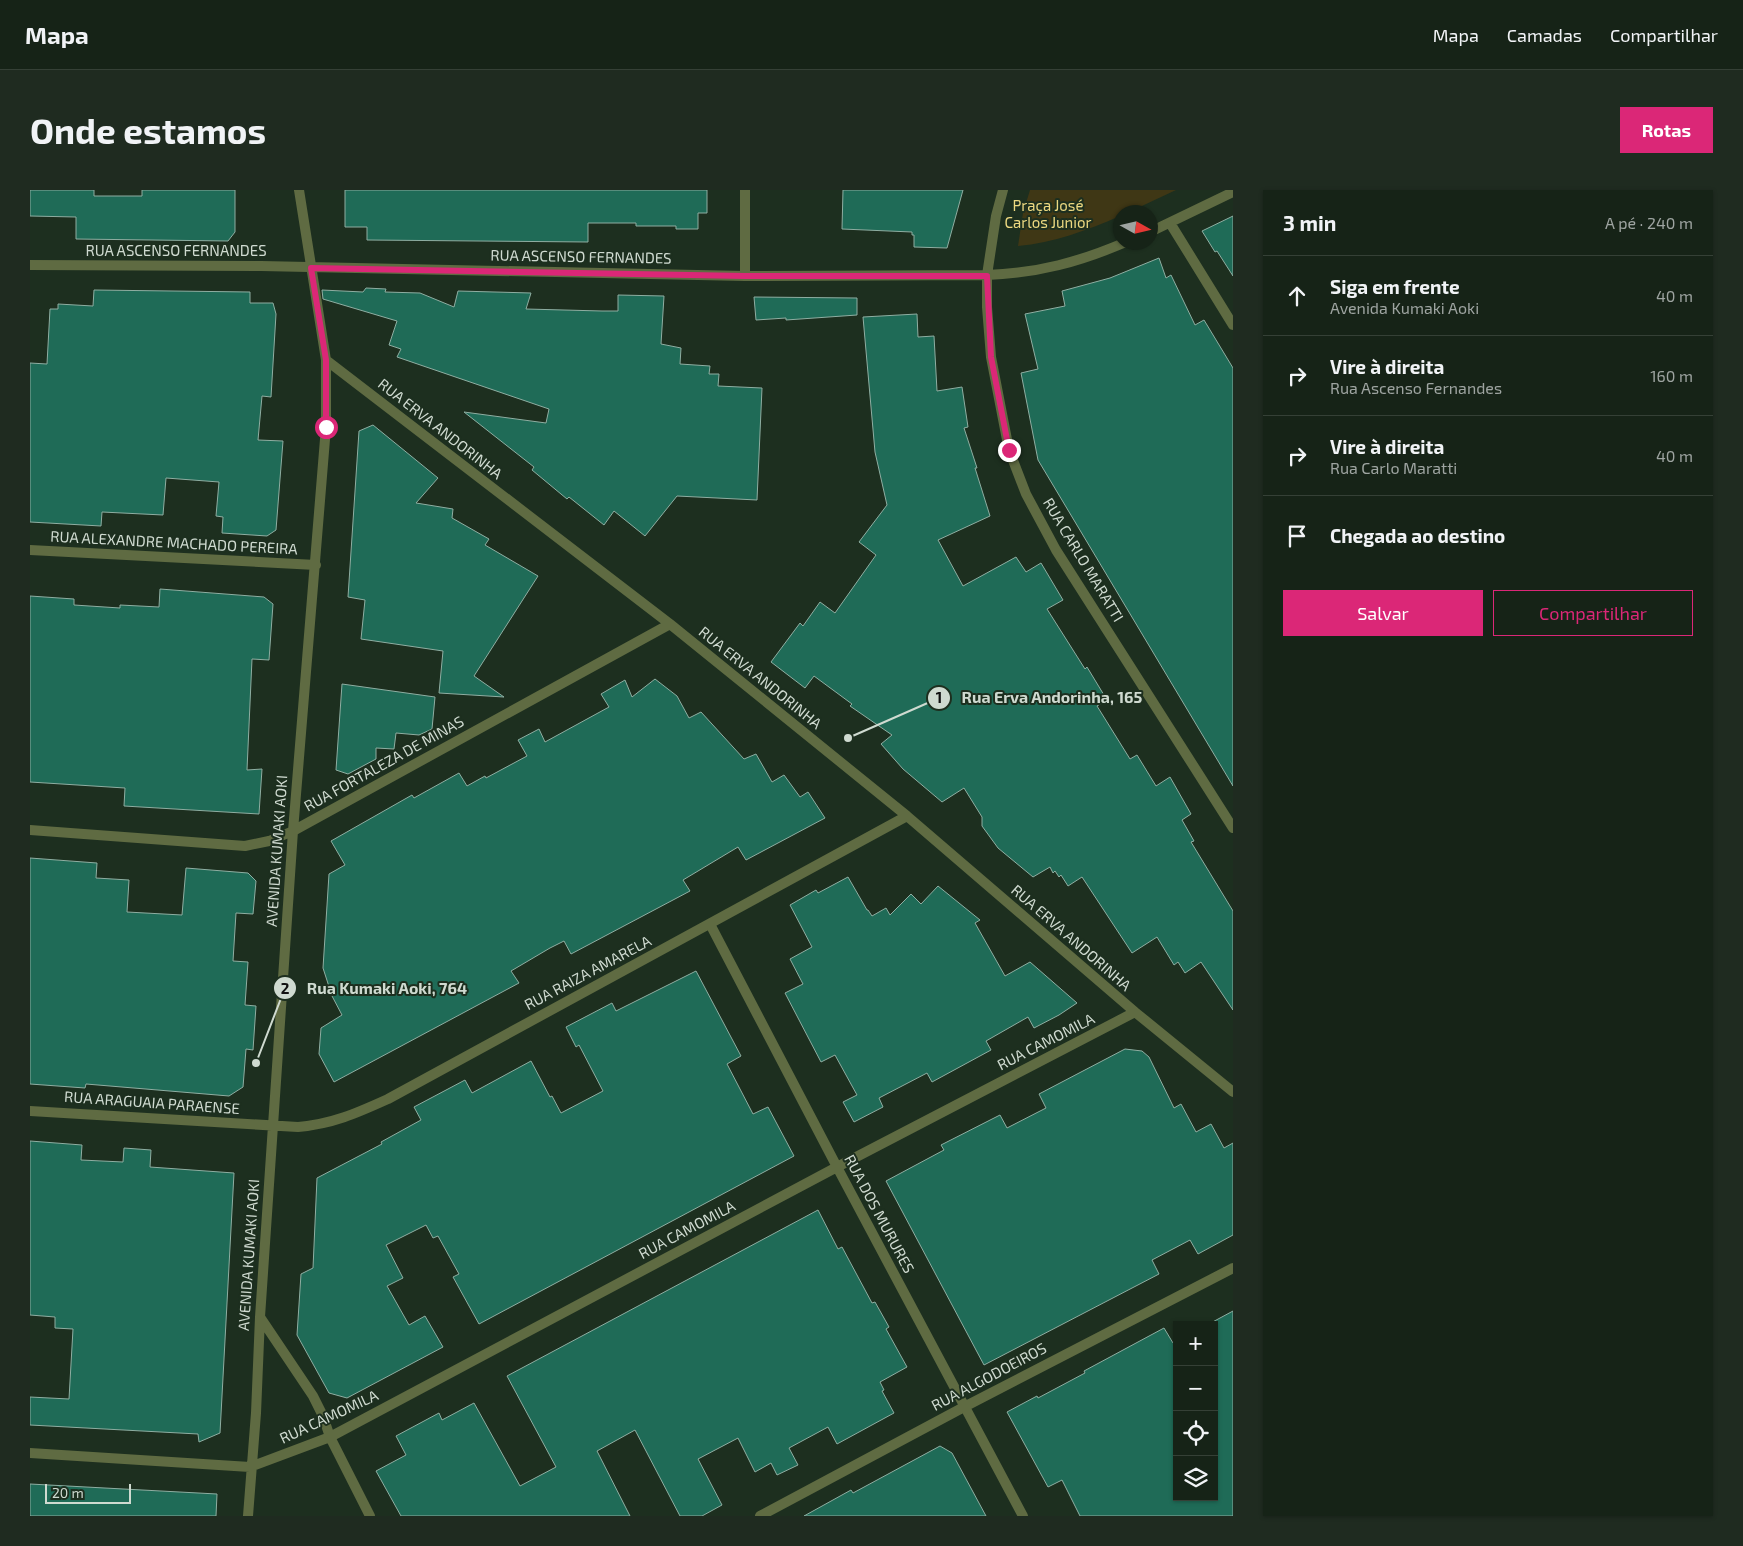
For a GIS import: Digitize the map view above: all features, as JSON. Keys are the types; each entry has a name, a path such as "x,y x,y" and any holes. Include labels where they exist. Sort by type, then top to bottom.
{"street":[{"name":"AVENIDA KUMAKI AOKI","path":"248,1516 293,832 326,427 326,360 299,190"},
{"path":"745,276 746,190"},
{"name":"RUA CARLO MARATTI","path":"1003,190 996,216 987,276 991,357 1009,450 1026,494 1056,550 1233,828"},
{"path":"1158,228 1233,192"},
{"path":"1170,223 1233,325"},
{"name":"RUA ASCENSO FERNANDES","path":"30,265 261,266 745,276 987,276 1018,274 1062,266 1113,247"},
{"name":"RUA ERVA ANDORINHA","path":"326,360 670,624 907,816 1135,1012 1233,1092"},
{"name":"RUA ALEXANDRE MACHADO PEREIRA","path":"30,550 316,565"},
{"name":"RUA FORTALEZA DE MINAS","path":"30,830 246,846 269,841 293,832 670,624"},
{"name":"RUA RAIZA AMARELA","path":"273,1126 298,1127 321,1125 354,1115 397,1094 907,816"},
{"name":"RUA DOS MURURES","path":"710,924 1023,1516"},
{"name":"RUA CAMOMILA","path":"250,1466 330,1436 837,1167 1135,1012"},
{"name":"RUA ARAGUAIA PARAENSE","path":"30,1110 273,1126"},
{"name":"RUA ALGODOEIROS","path":"760,1516 964,1407 1233,1268"},
{"path":"260,1317 313,1396 330,1436 370,1516"},
{"path":"30,1452 250,1466"}],"green space":[{"name":"Praça José Carlos Junior","path":"1030,190 1176,190 1144,205 1113,205 1113,219 1083,231 1044,242 1018,246 1023,213"}],"building":[{"path":"30,190 94,190 94,196 142,196 142,190 235,190 235,232 228,241 76,239 76,217 30,216"},
{"path":"345,190 707,190 707,213 698,213 698,229 676,229 676,226 636,226 636,223 588,223 588,242 367,240 367,227 345,227"},
{"path":"843,190 963,190 947,248 914,247 914,235 912,235 912,232 842,229"},
{"path":"1233,216 1233,276 1202,231"},
{"path":"1159,258 1166,278 1171,275 1195,325 1204,320 1233,368 1233,786 1038,460 1021,373 1038,369 1025,314 1065,306 1062,291 1110,278"},
{"path":"366,288 386,289 385,292 420,293 454,307 458,291 531,293 526,309 618,311 618,295 664,296 661,344 681,348 680,364 710,366 709,374 719,374 718,386 762,388 757,500 677,496 645,536 614,511 604,525 569,497 567,499 532,470 534,467 464,412 546,423 549,409 397,357 401,349 389,345 397,321 323,299 322,290 363,292"},
{"path":"94,290 250,292 250,303 273,303 276,314 271,397 262,396 258,440 283,441 276,530 267,536 222,533 223,517 216,516 219,482 166,478 163,515 102,512 101,526 30,522 30,363 47,364 50,309 58,309 58,304 93,306"},
{"path":"754,297 857,298 857,315 756,320"},
{"path":"917,314 918,337 934,336 937,391 962,387 968,427 964,428 990,516 938,540 963,586 1016,557 1026,572 1041,563 1063,600 1047,609 1107,700 1097,706 1130,759 1137,755 1156,786 1170,777 1191,814 1182,820 1194,841 1191,842 1233,911 1233,1010 1201,962 1185,973 1178,962 1174,965 1157,937 1132,953 1082,877 1068,886 1061,875 1059,877 1055,871 1053,873 1050,867 1033,877 998,848 982,826 982,817 964,788 942,802 903,769 881,744 892,735 850,706 852,704 814,676 805,688 771,662 800,623 803,626 820,602 835,613 876,555 859,542 887,505 875,452 863,317"},
{"path":"373,425 438,478 416,503 453,509 452,518 489,539 485,545 538,576 474,676 504,697 439,693 443,651 361,639 365,600 348,597 359,431"},
{"path":"160,589 264,597 273,604 269,660 252,659 247,770 262,769 259,814 124,806 125,788 30,782 30,596 74,599 74,605 120,608 120,605 159,607"},
{"path":"655,679 677,696 689,718 701,712 744,759 756,754 772,782 784,775 800,797 808,792 825,818 746,860 738,847 683,880 690,891 571,954 564,941 550,948 511,971 519,983 334,1082 319,1054 321,1028 342,1015 332,996 323,968 329,874 345,865 331,841 412,795 414,798 459,773 467,786 485,776 486,778 527,756 518,740 539,729 545,742 609,707 601,694 625,680 632,697"},
{"path":"342,684 435,697 432,729 419,735 396,733 394,749 376,748 376,759 348,774 336,770"},
{"path":"30,858 97,863 96,878 129,880 127,912 182,915 186,868 248,873 256,881 253,914 236,913 233,961 248,962 245,1005 256,1006 253,1050 246,1049 243,1087 229,1096 86,1084 85,1088 30,1084"},
{"path":"848,877 872,916 886,908 890,915 911,894 921,904 938,886 980,920 975,923 1005,976 1030,962 1077,1003 1034,1028 1028,1017 986,1041 991,1050 932,1082 927,1073 879,1098 883,1107 854,1122 843,1102 857,1095 835,1055 821,1062 785,993 803,984 790,959 812,947 790,905 816,890 818,893"},
{"path":"696,971 741,1056 727,1064 753,1114 768,1107 794,1156 479,1324 453,1277 459,1274 438,1236 433,1238 426,1225 386,1245 403,1278 387,1286 409,1325 425,1316 443,1347 347,1398 329,1393 297,1335 301,1274 313,1268 317,1178 382,1144 381,1142 421,1120 414,1107 465,1080 472,1093 531,1061 550,1097 552,1096 561,1113 603,1091 579,1045 576,1047 566,1027 612,1003 616,1011"},
{"path":"1125,1049 1142,1051 1149,1057 1174,1108 1181,1104 1196,1132 1211,1124 1224,1148 1233,1143 1233,1235 1198,1254 1190,1240 1152,1260 1159,1274 984,1365 886,1181 944,1150 941,1145 1000,1115 1007,1128 1046,1108 1039,1094"},
{"path":"30,1141 82,1145 81,1160 123,1162 124,1148 151,1150 150,1167 234,1173 220,1433 199,1442 198,1434 30,1425 30,1397 69,1399 73,1329 55,1328 55,1317 30,1315"},
{"path":"818,1210 838,1249 842,1247 872,1303 875,1302 889,1327 886,1329 907,1367 880,1382 884,1390 882,1391 894,1413 837,1444 828,1427 789,1448 798,1465 777,1475 771,1463 755,1472 738,1438 698,1459 722,1505 702,1516 680,1516 635,1430 597,1451 630,1516 401,1516 376,1471 406,1455 396,1436 439,1413 442,1420 474,1403 520,1486 556,1467 507,1376"},
{"path":"1233,1311 1233,1516 1080,1516 1062,1480 1048,1487 1007,1412 1085,1373 1084,1371 1164,1328 1173,1343 1173,1501 1218,1501 1218,1321 1214,1321"},
{"path":"940,1446 952,1453 986,1516 804,1516 851,1490 853,1493"},
{"path":"30,1484 217,1494 216,1516 30,1516"}],"place":[{"name":"Rua Erva Andorinha, 165","path":"848,738"},
{"name":"Rua Kumaki Aoki, 764","path":"256,1063"}],"route":[{"path":"326,427 326,360 311,268 745,276 987,276 991,357 1009,450"}]}
